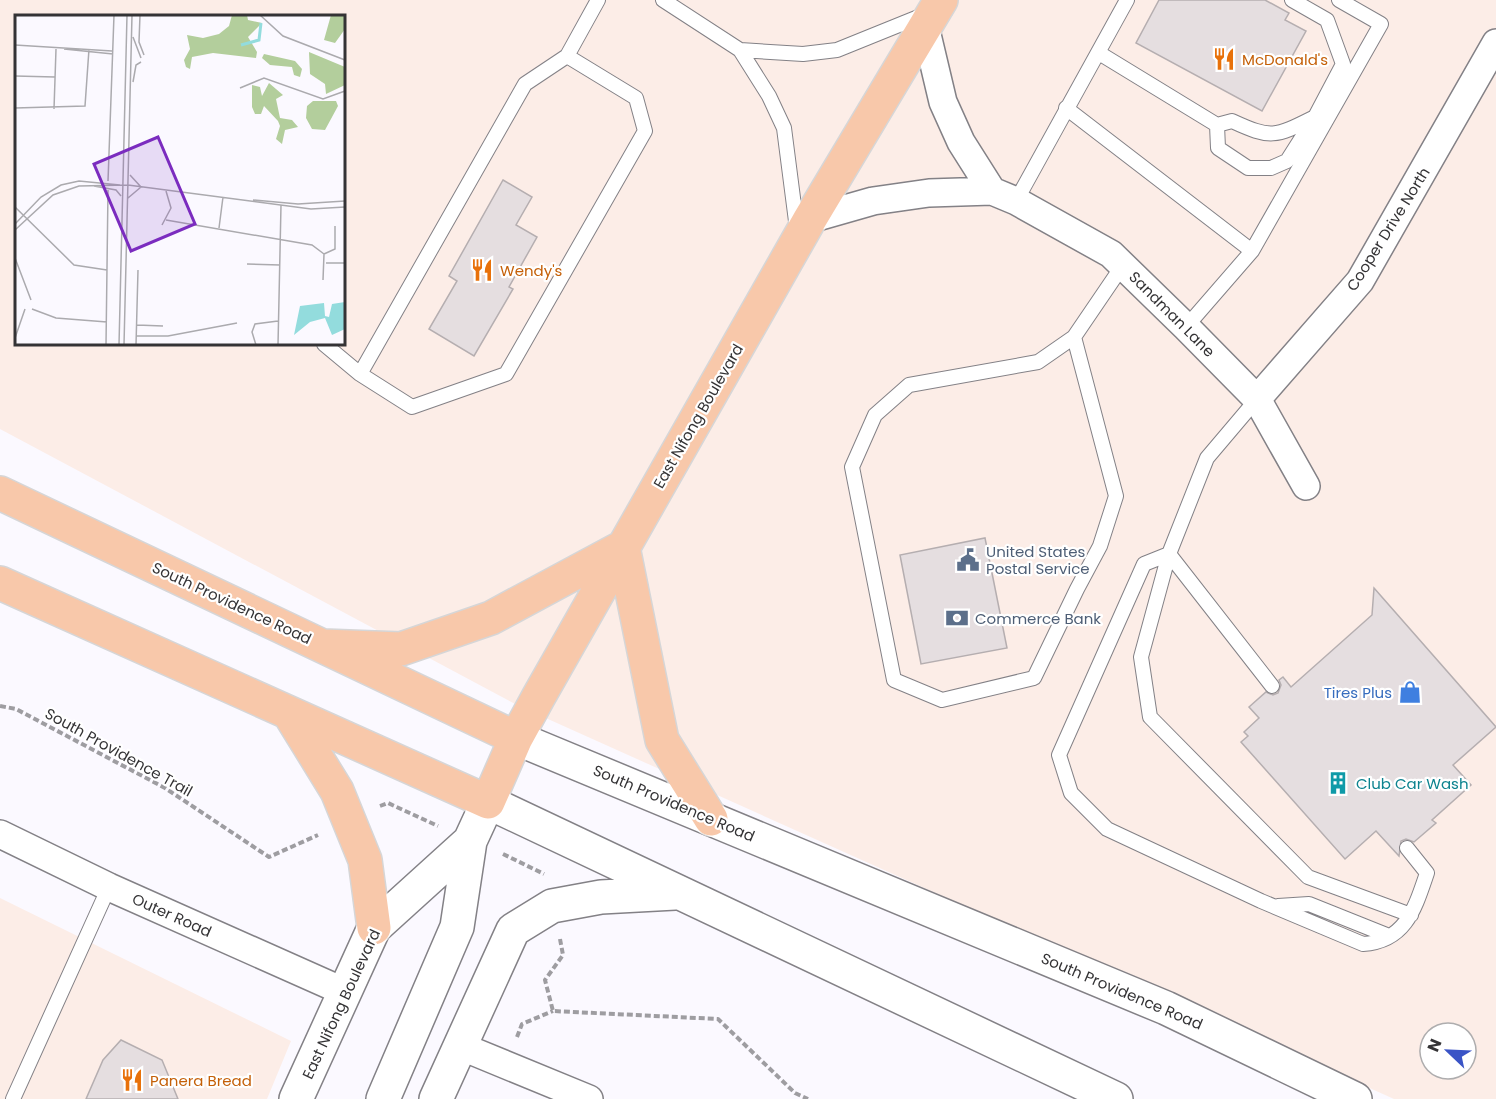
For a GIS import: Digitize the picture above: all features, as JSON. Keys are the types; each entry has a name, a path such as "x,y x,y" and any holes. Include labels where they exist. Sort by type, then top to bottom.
{"main road":[{"name":"East Nifong Boulevard","path":"382,1099 457,927 470,841 516,738 804,229 934,12"},
{"name":"South Providence Road","path":"0,493 516,738 1166,1008 1354,1099"},
{"path":"323,646 401,649 491,618 623,548 662,740 711,819"},
{"path":"0,583 488,802 1116,1099"},
{"path":"289,713 337,791 365,860 374,928"},
{"name":"East Nifong Boulevard","path":"296,1099 374,928 470,841"},
{"path":"436,1099 513,930 552,906 601,897 679,892"}],"street":[{"name":"Sandman Lane","path":"934,12 944,102 961,142 1004,196 1111,254 1186,327 1257,399 1306,486"},
{"name":"Cooper Drive North","path":"1257,399 1360,281 1496,43"},
{"path":"804,229 873,201 929,193 1004,196"},
{"name":"Outer Road","path":"0,834 109,887 345,992"},
{"path":"460,1046 589,1099"}],"lane":[{"path":"360,374 525,84 567,56 598,0"},
{"path":"663,0 740,50 769,96 784,128 804,229"},
{"path":"1004,196 1066,108 1127,0"},
{"path":"1217,125 1218,148 1248,168 1271,168 1287,161 1315,117 1343,64 1328,20 1292,0"},
{"path":"1186,327 1252,251 1381,24 1339,0"},
{"path":"740,50 803,54 837,50 934,12"},
{"path":"1099,53 1217,125 1232,121 1259,134 1282,134 1315,117"},
{"path":"325,345 360,374 412,407 506,374 645,130 636,98 567,56"},
{"path":"1066,108 1252,251"},
{"path":"1074,338 1116,496 1101,546 1077,589 1034,678 942,700 894,680 852,467 875,415 909,385 1038,362 1074,338 1123,265"},
{"path":"1257,399 1207,458 1169,554 1141,657 1150,717 1308,877 1412,915"},
{"path":"1169,554 1272,686"},
{"path":"1169,554 1144,564 1059,755 1071,793 1107,829 1273,906 1364,944 1376,943 1389,936 1405,926 1412,915 1427,873 1407,848"},
{"path":"13,1099 109,887"},
{"path":"0,1096 8,1099"}],"path":[{"name":"South Providence Trail","path":"0,706 16,709 165,788 269,857 388,803 544,872 563,955 545,980 553,1011 718,1019 795,1092 808,1099"}],"shaded area":[{"path":"0,0 1496,0 1496,1099 1394,1099 519,706 0,429"},
{"path":"0,898 291,1041 267,1099 0,1099"}],"building":[{"name":"McDonald's","path":"1159,0 1265,0 1289,13 1285,20 1306,31 1262,111 1136,43"},
{"name":"Wendy's","path":"503,180 532,197 516,225 537,237 509,287 513,289 474,356 429,329 457,281 449,276"},
{"name":"Commerce Bank","path":"985,538 1007,648 921,664 900,555"},
{"path":"1374,588 1496,727 1453,765 1471,785 1432,820 1436,823 1414,842 1406,839 1401,841 1399,856 1376,831 1345,859 1241,742 1248,736 1244,732 1259,718 1249,707 1266,692 1273,695 1278,693 1281,685 1279,680 1283,677 1291,687 1372,615"},
{"name":"Panera Bread","path":"121,1040 162,1060 178,1099 86,1099 103,1060"}],"place":[{"name":"McDonald's","path":"1224,59"},
{"name":"Wendy's","path":"482,270"},
{"name":"United States Postal Service","path":"968,560"},
{"name":"Commerce Bank","path":"957,618"},
{"name":"Tires Plus","path":"1410,692"},
{"name":"Club Car Wash","path":"1338,783"},
{"name":"Panera Bread","path":"132,1080"}]}
